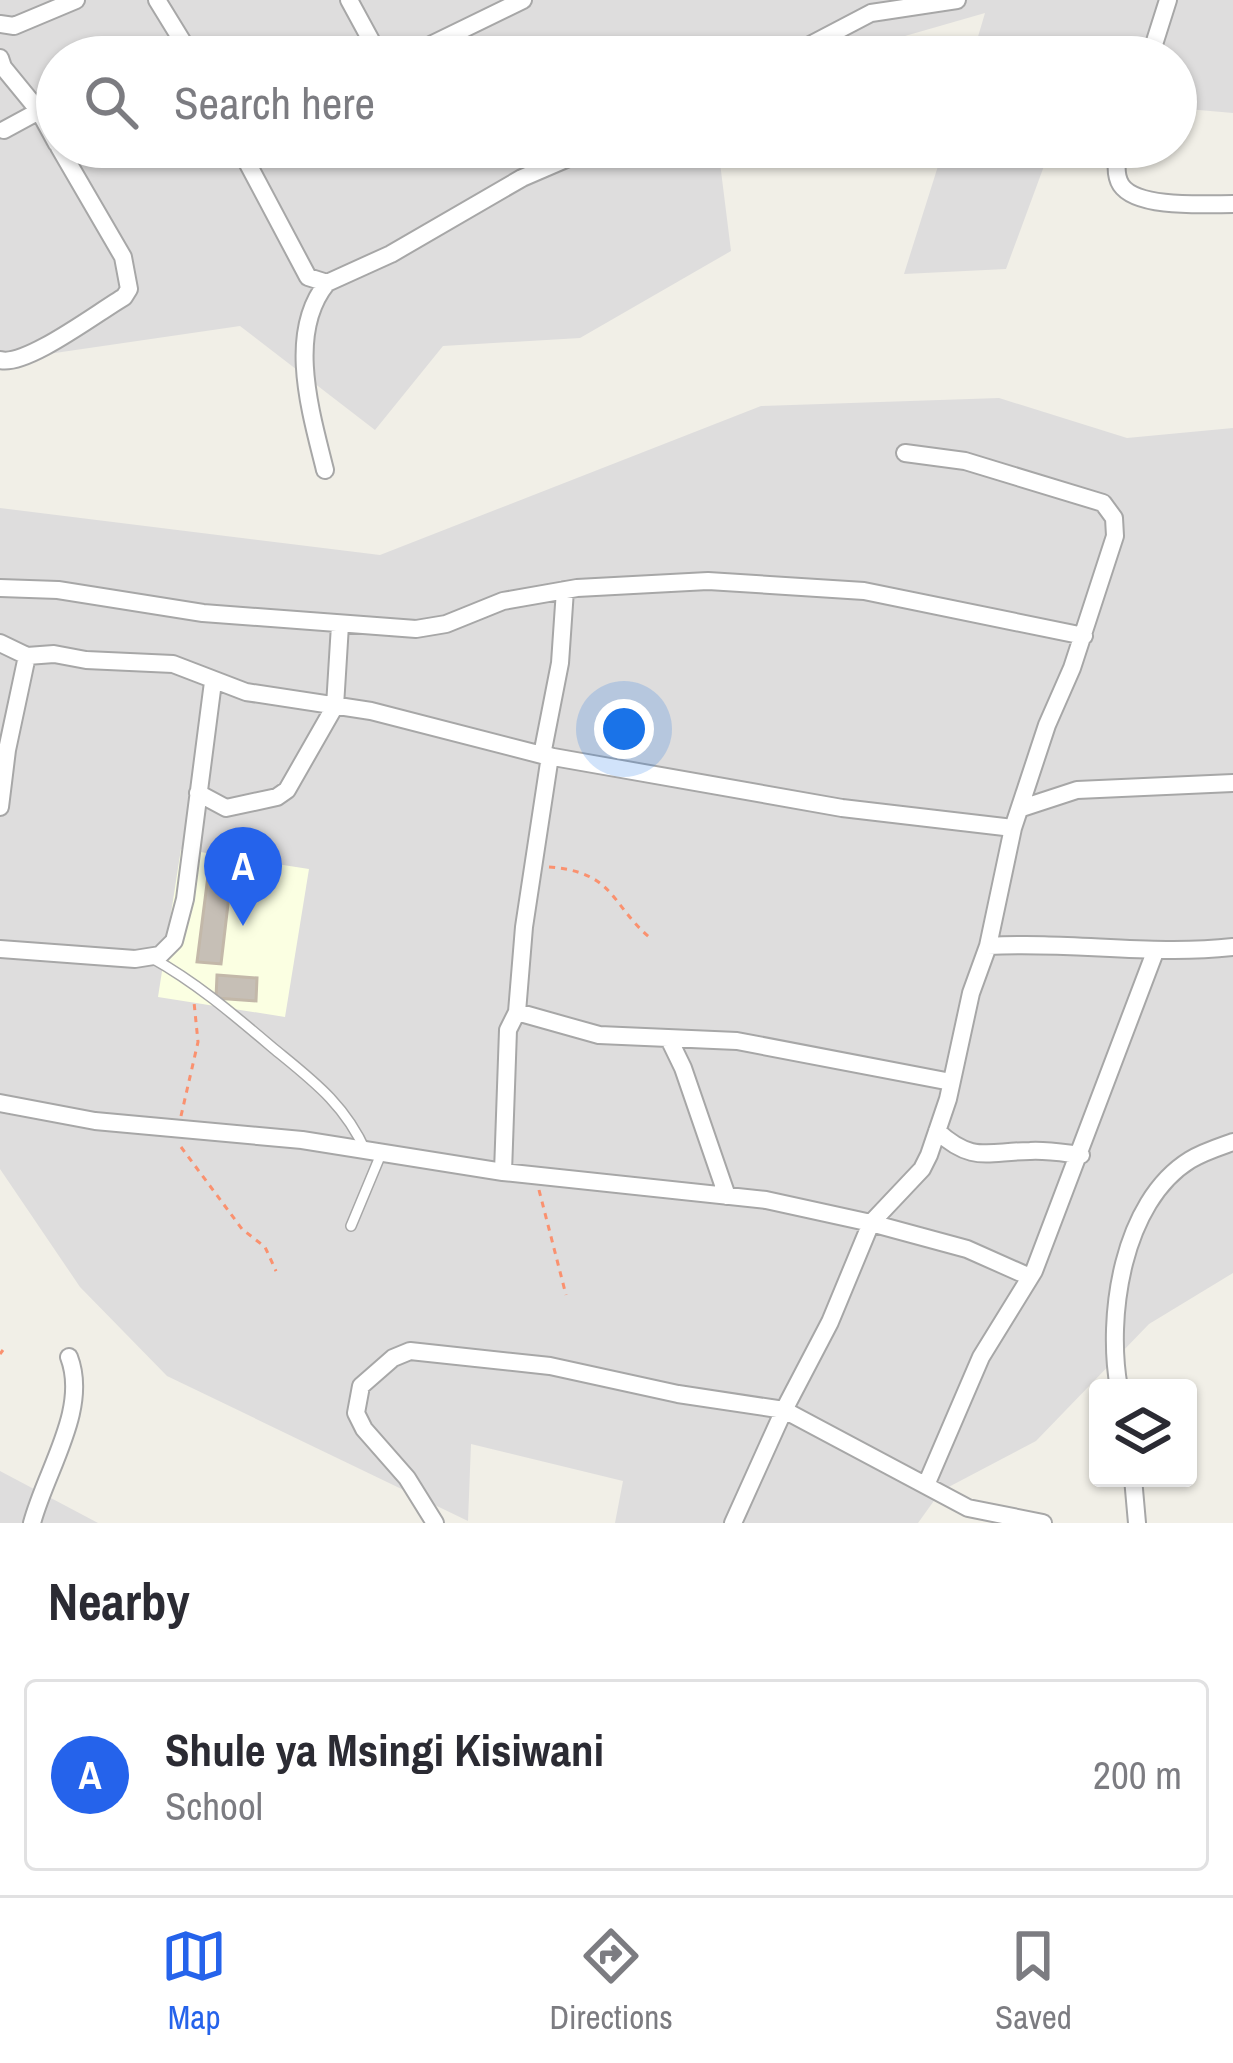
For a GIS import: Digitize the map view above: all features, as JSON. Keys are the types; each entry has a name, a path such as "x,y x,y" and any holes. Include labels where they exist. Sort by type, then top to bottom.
{"street":[{"path":"36,107 2,63 7,25 76,0"},
{"path":"157,0 179,36"},
{"path":"349,0 369,36"},
{"path":"448,36 520,0"},
{"path":"820,36 865,7 957,0"},
{"path":"1157,36 1168,0"},
{"path":"4,130 36,113"},
{"path":"0,360 16,361 35,351 124,297 129,289 123,257 71,168"},
{"path":"250,168 308,277 327,283"},
{"path":"325,470 308,386 306,331 311,302 327,283 391,254 545,168"},
{"path":"1119,168 1118,176 1131,194 1167,203 1233,204"},
{"path":"733,1523 830,1322 871,1223 922,1169 938,1131 970,993 988,946 1012,828 1047,724 1084,636 1115,536 1111,510 1103,503 964,461 905,453"},
{"path":"0,588 58,590 203,614 282,616 340,625 431,626 503,601 565,590 708,580 864,590 1084,636"},
{"path":"503,1172 508,1030 517,1012 565,590"},
{"path":"198,793 226,808 278,797 297,776 335,706 340,625"},
{"path":"0,643 27,656 172,664 246,692 371,711 546,756 842,808 1012,828"},
{"path":"0,807 27,656"},
{"path":"0,950 152,958 174,941 181,925 213,682"},
{"path":"1022,808 1077,790 1233,783"},
{"path":"988,946 1042,944 1155,952 1233,947"},
{"path":"926,1485 981,1357 1030,1277 1081,1155 1155,952"},
{"path":"517,1012 599,1035 737,1041 951,1082"},
{"path":"669,1039 727,1196"},
{"path":"0,1102 95,1121 302,1140 503,1172 766,1200 967,1250 1030,1277"},
{"path":"938,1131 973,1154 1031,1150 1081,1155"},
{"path":"1118,1379 1112,1344 1130,1240 1174,1174 1189,1160 1233,1142"},
{"path":"435,1523 356,1412 361,1386 401,1353 550,1366 678,1394 784,1410 968,1508 1043,1523"},
{"path":"32,1523 51,1462 67,1431 76,1393 69,1357"},
{"path":"1134,1487 1137,1523"}],"lane":[{"path":"152,958 244,1019 324,1087 346,1113 374,1153 351,1226"}],"path":[{"path":"535,866 558,867 599,880 649,937"},
{"path":"194,985 198,1042 175,1129 178,1144 238,1224 265,1246 276,1271"},
{"path":"537,1176 543,1217 566,1295"}],"shaded area":[{"path":"0,0 1233,0 1233,113 1197,110 1197,36 978,36 985,13 905,36 36,36 36,168 721,168 731,251 580,338 443,346 375,430 240,326 0,361"},
{"path":"937,168 1043,168 1006,269 904,274"},
{"path":"999,398 1127,438 1233,428 1233,1273 1149,1324 1096,1379 1089,1379 1089,1386 1036,1441 941,1491 918,1523 615,1523 623,1481 471,1444 468,1521 167,1376 80,1287 0,1169 0,508 380,555 761,406"},
{"path":"181,849 309,869 285,1017 158,997"},
{"path":"0,1471 98,1523 0,1523"}],"building":[{"path":"209,868 232,870 221,964 197,962"},
{"path":"217,975 257,978 256,1001 216,998"}],"place":[{"name":"Shule ya Msingi Kisiwani","path":"243,926"}]}
